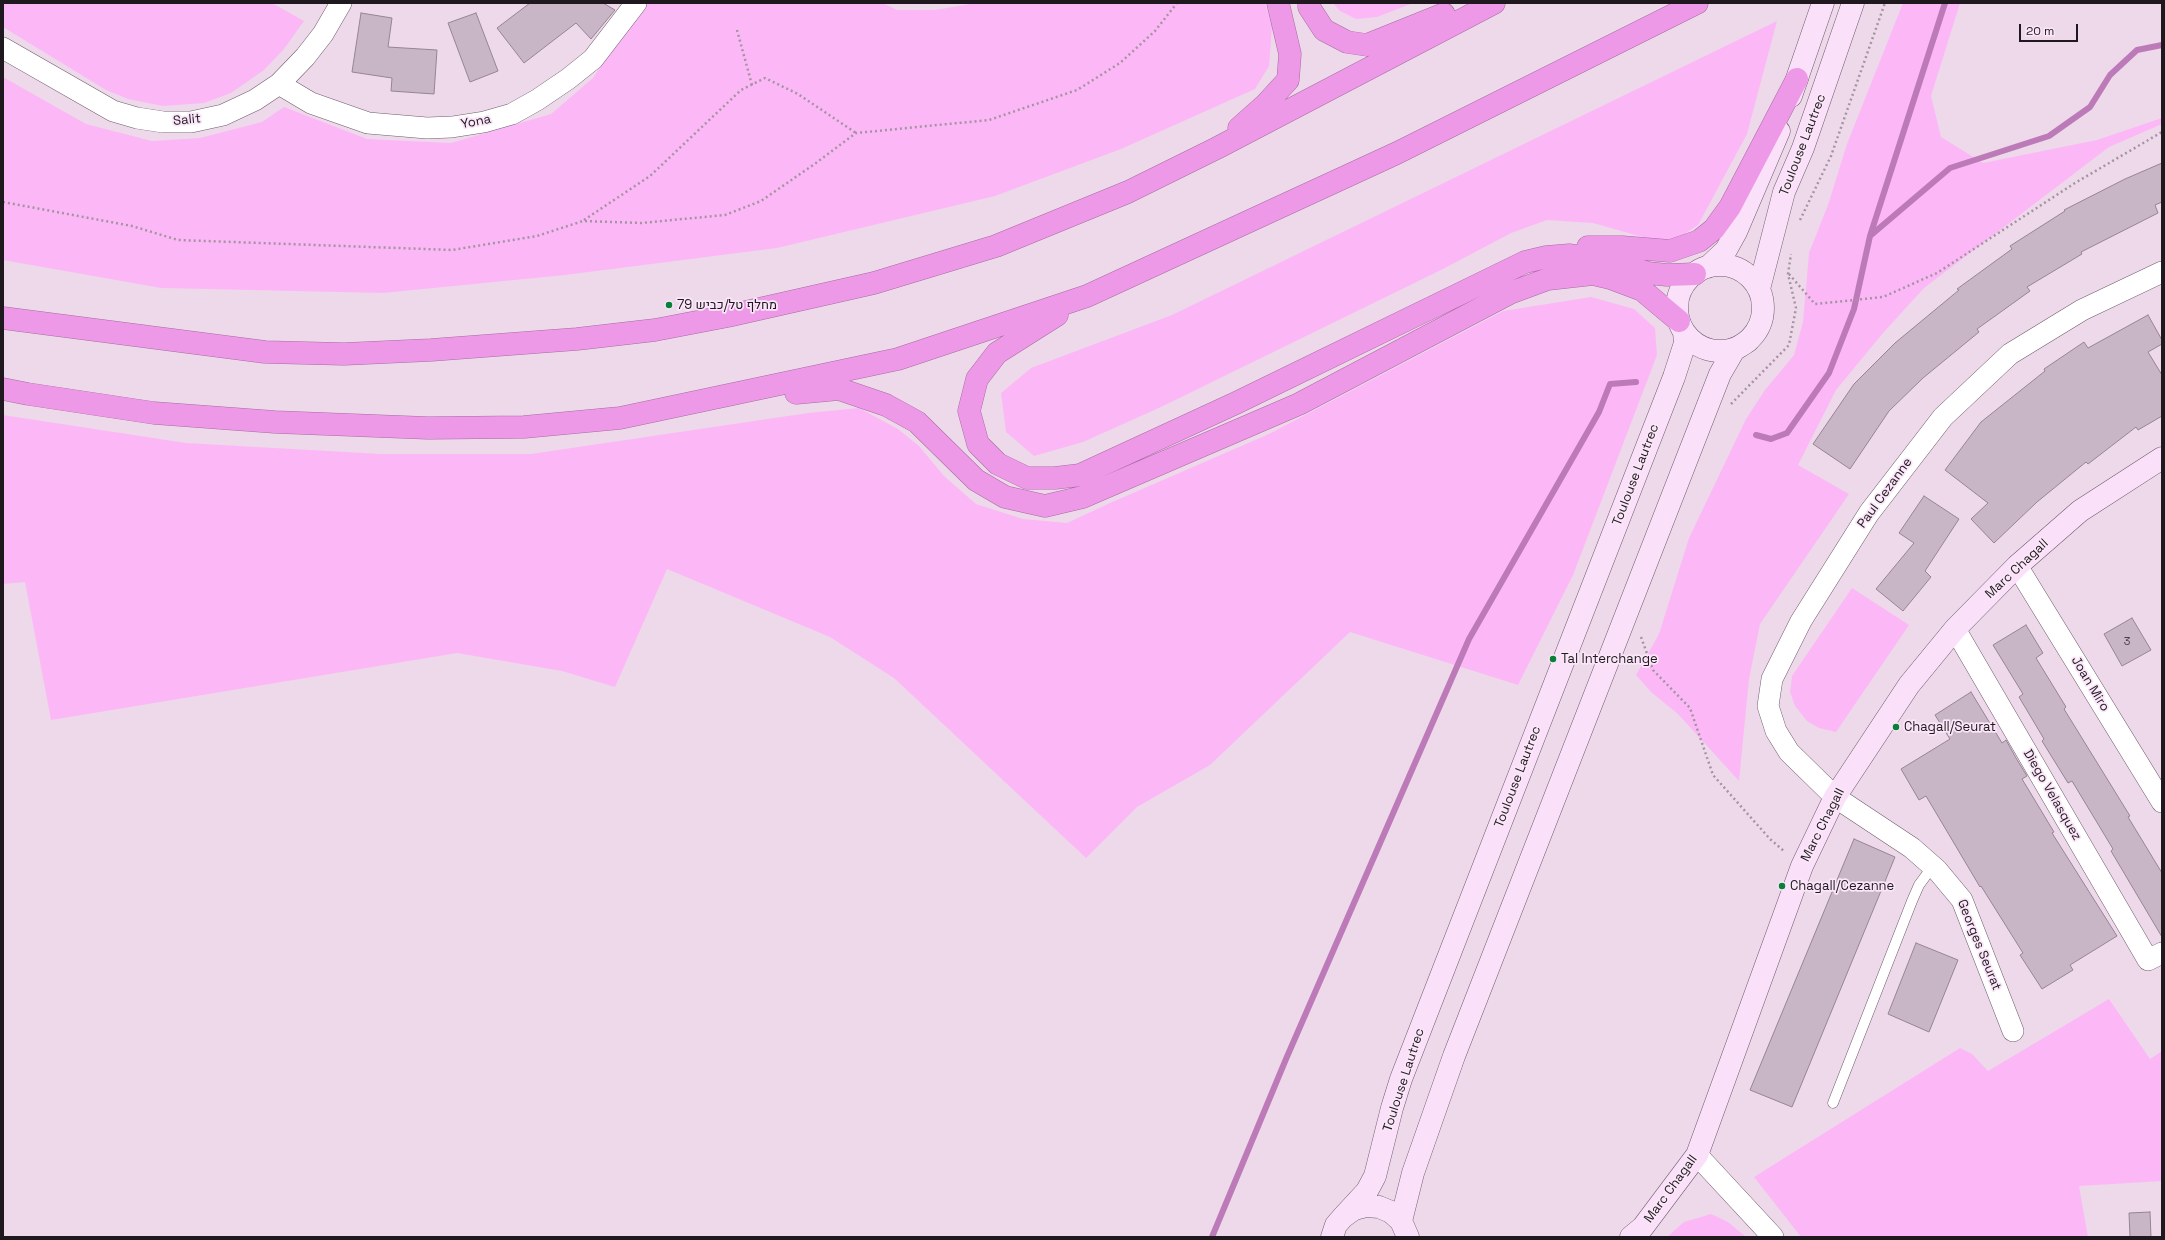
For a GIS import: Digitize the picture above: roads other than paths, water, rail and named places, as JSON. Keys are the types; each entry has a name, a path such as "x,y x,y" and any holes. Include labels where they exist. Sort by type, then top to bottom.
{"highway":[{"path":"1217,148 1266,104 1288,80 1290,54 1278,3"},
{"path":"1308,3 1324,30 1347,42 1366,45 1418,26 1469,3"},
{"path":"3,318 257,351 344,354 431,350 577,339 655,330 874,283 996,246 1128,192 1217,148 1494,3"},
{"path":"3,389 154,413 275,422 428,428 524,427 620,418 898,359 1087,296 1397,153 1697,3"},
{"path":"1087,296 997,353 978,379 969,411 978,444 998,464 1027,478 1055,478 1080,475 1236,403 1525,262 1552,251 1596,246 1670,251 1699,241 1714,229 1730,207 1797,79"},
{"path":"1525,262 1546,257 1570,255 1614,262 1648,273 1667,275 1701,270"},
{"path":"688,404 839,389 886,405 917,422 976,480 1005,497 1045,506 1083,497 1299,404 1510,293 1548,279 1593,274 1610,278 1642,290 1681,326"}],"main road":[{"path":"1748,341 1735,349 1721,352 1706,349 1694,342 1681,326 1677,308 1679,295 1685,283 1726,250 1736,232 1776,137 1823,3"},
{"name":"Toulouse Lautrec","path":"1759,289 1784,192 1802,148 1853,3"},
{"path":"1405,1229 1413,1172 1454,1056 1720,374 1734,350 1748,341 1757,330 1762,317 1763,303 1759,289 1752,279 1743,271 1732,266 1720,265 1701,270"},
{"name":"Toulouse Lautrec","path":"1332,1237 1336,1225 1367,1191 1375,1176 1392,1108 1413,1048 1674,377 1685,343 1681,326"},
{"name":"Marc Chagall","path":"1631,1237 1643,1227 1697,1155 1802,866 1835,797 1909,685 1955,630 2017,566 2080,511 2162,458"},
{"path":"1343,1217 1354,1209 1373,1206 1391,1212 1405,1229"}],"street":[{"name":"Salit","path":"3,48 113,111 137,118 163,122 191,122 223,115 255,100 279,84 310,52 323,34 341,3"},
{"name":"Yona","path":"279,84 311,103 368,123 427,128 452,127 484,122 512,114 537,100 568,79 593,59 636,3"},
{"name":"Paul Cezanne","path":"1835,797 1789,752 1776,731 1768,706 1772,679 1814,601 1869,513 1948,412 2010,354 2082,310 2162,272"},
{"name":"Joan Miro","path":"2017,566 2162,802"},
{"name":"Diego Velasquez","path":"1955,630 2155,957"},
{"name":"Georges Seurat","path":"1835,797 1912,848 1934,866 1962,900 2013,1031"},
{"path":"1697,1155 1772,1237"}],"lane":[{"path":"1833,1103 1912,901 1919,885 1934,866"}],"waterway":[{"path":"1870,236 1945,3"},
{"path":"1756,435 1771,439 1787,433 1829,373 1854,309 1870,236 1950,168 2049,136 2090,107 2110,75 2137,50 2162,45"},
{"path":"1212,1237 1286,1059 1469,639 1599,412 1610,384 1636,382"}],"place":[{"name":"מחלף טל/כביש 79","path":"669,305"},
{"name":"Tal Interchange","path":"1553,659"},
{"name":"Chagall/Seurat","path":"1896,727"},
{"name":"Chagall/Cezanne","path":"1782,886"}]}
